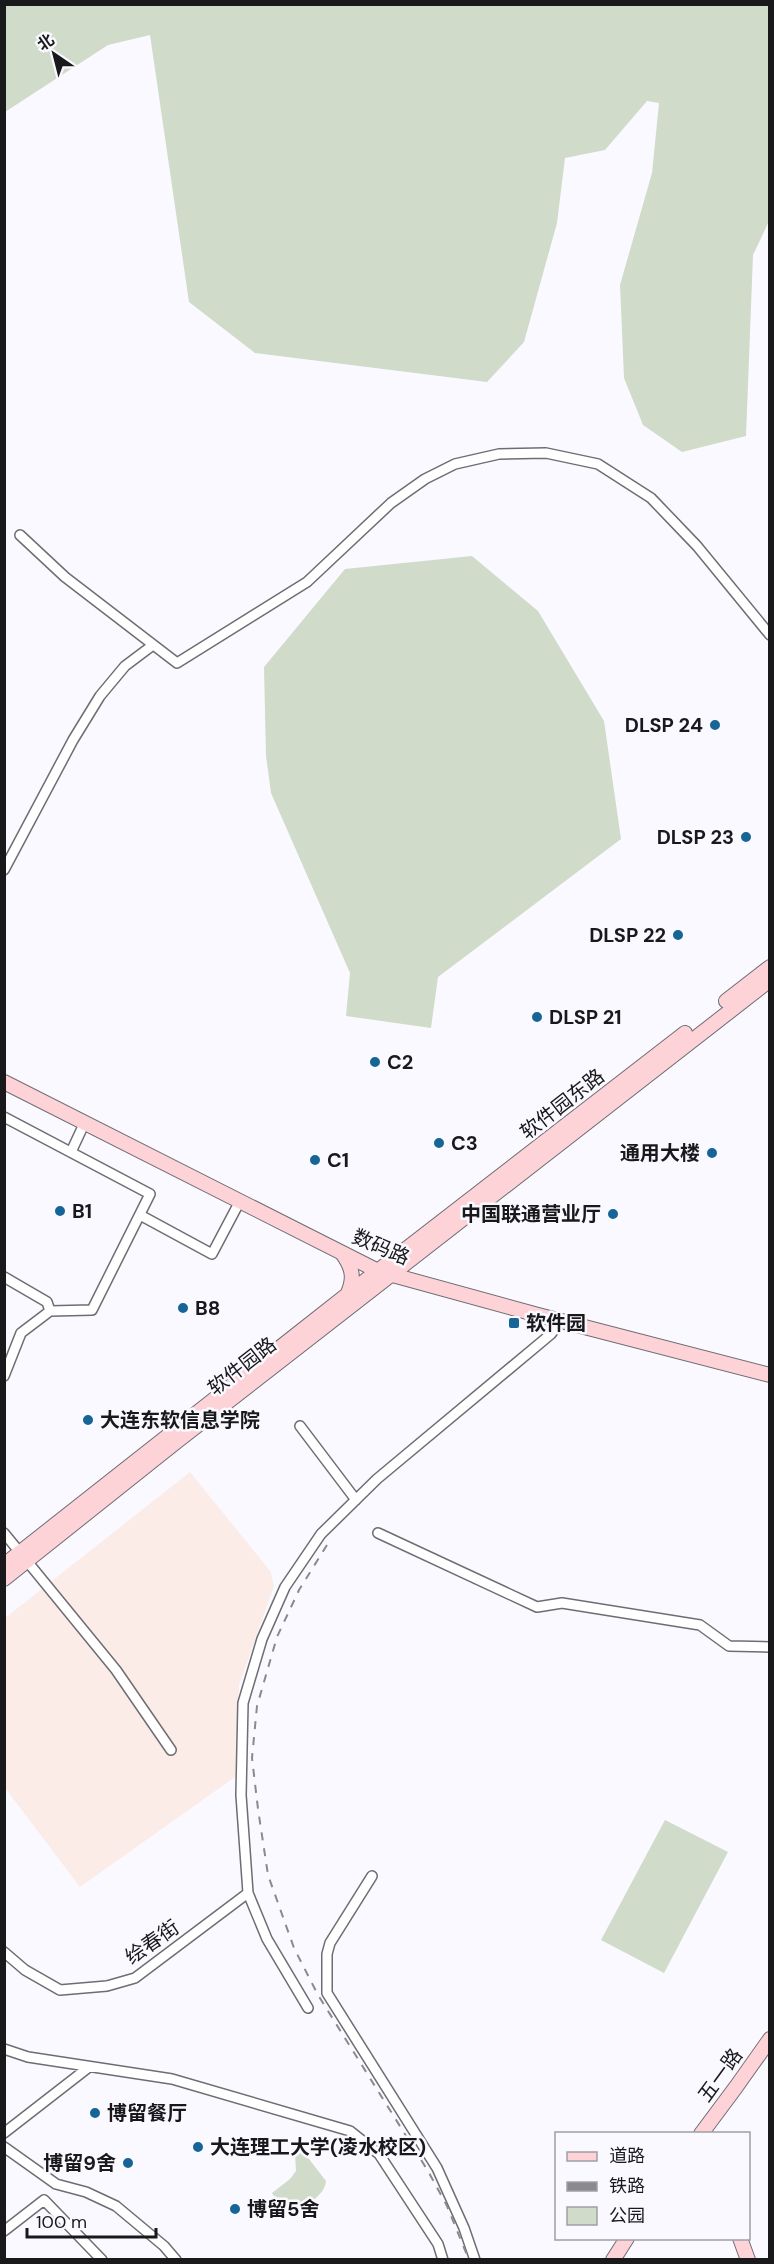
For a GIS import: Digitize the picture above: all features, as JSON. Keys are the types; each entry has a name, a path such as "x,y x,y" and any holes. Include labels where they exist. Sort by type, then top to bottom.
{"main road":[{"name":"软件园东路","path":"384,1273 770,967"},
{"name":"软件园东路","path":"384,1273 414,1257 770,980"},
{"name":"数码路","path":"4,1082 384,1273 770,1375"},
{"path":"340,1252 352,1273 353,1282 348,1294"},
{"path":"414,1257 414,1268 424,1284"},
{"name":"软件园路","path":"4,1579 23,1557 348,1294 384,1273"},
{"name":"软件园路","path":"4,1565 23,1557 176,1442 384,1273"},
{"name":"五一路","path":"702,2132 770,2039"},
{"path":"613,2259 626,2240"},
{"path":"741,2240 748,2259"}],"street":[{"path":"20,535 65,577 177,663 306,582 391,502 424,479 455,465 500,454 546,453 598,464 651,498 697,546 770,635"},
{"path":"4,870 73,740 100,696 124,666 153,645"},
{"path":"4,1117 150,1194 92,1310 50,1311 21,1333 4,1376"},
{"path":"71,1152 85,1122"},
{"path":"140,1215 212,1254 240,1201"},
{"path":"4,1277 47,1302 50,1311"},
{"path":"308,2008 267,1939 248,1893 241,1795 243,1703 262,1639 285,1587 321,1534 404,1456 551,1334 560,1321"},
{"path":"300,1426 356,1500"},
{"path":"4,1533 116,1670 171,1750"},
{"path":"378,1533 537,1607 562,1603 700,1625 729,1646 770,1647"},
{"path":"372,1876 330,1943 327,1954 329,1980 327,1993 437,2168 475,2259"},
{"name":"绘春街","path":"4,1952 25,1970 60,1990 106,1986 135,1978 248,1893"},
{"path":"4,2049 28,2057 172,2079 350,2132 379,2154 438,2244 443,2259"},
{"path":"4,2133 89,2067"},
{"path":"4,2147 56,2184 86,2192 116,2206 176,2259"},
{"path":"4,2231 44,2200 102,2259"}],"shaded area":[{"path":"190,1472 271,1572 274,1586 239,1685 235,1777 80,1887 5,1788 5,1618"}],"green space":[{"path":"5,4 769,5 769,221 753,255 746,436 682,452 643,425 624,378 620,285 652,173 659,103 647,101 605,150 565,158 557,223 524,342 487,382 255,353 189,302 150,35 108,45 5,112"},
{"path":"472,556 538,611 604,721 621,839 438,977 431,1028 346,1016 350,973 271,793 266,756 264,667 345,569"},
{"path":"665,1820 728,1852 664,1973 601,1940"},
{"path":"299,2146 326,2181 317,2197 291,2215 284,2211 272,2193 290,2179 296,2171 295,2154"}],"railway":[{"path":"327,1545 299,1590 277,1637 257,1706 252,1758 268,1875 294,1948 318,1995 428,2171 447,2206 469,2260"}],"place":[{"name":"DLSP 24","path":"715,725"},
{"name":"DLSP 23","path":"746,837"},
{"name":"DLSP 22","path":"678,935"},
{"name":"DLSP 21","path":"537,1017"},
{"name":"C2","path":"375,1062"},
{"name":"C3","path":"439,1143"},
{"name":"通用大楼","path":"712,1153"},
{"name":"C1","path":"315,1160"},
{"name":"B1","path":"60,1211"},
{"name":"中国联通营业厅","path":"613,1214"},
{"name":"B8","path":"183,1308"},
{"name":"软件园","path":"514,1323"},
{"name":"大连东软信息学院","path":"88,1420"},
{"name":"博留餐厅","path":"95,2113"},
{"name":"大连理工大学(凌水校区)","path":"198,2147"},
{"name":"博留9舍","path":"128,2163"},
{"name":"博留5舍","path":"235,2209"}]}
